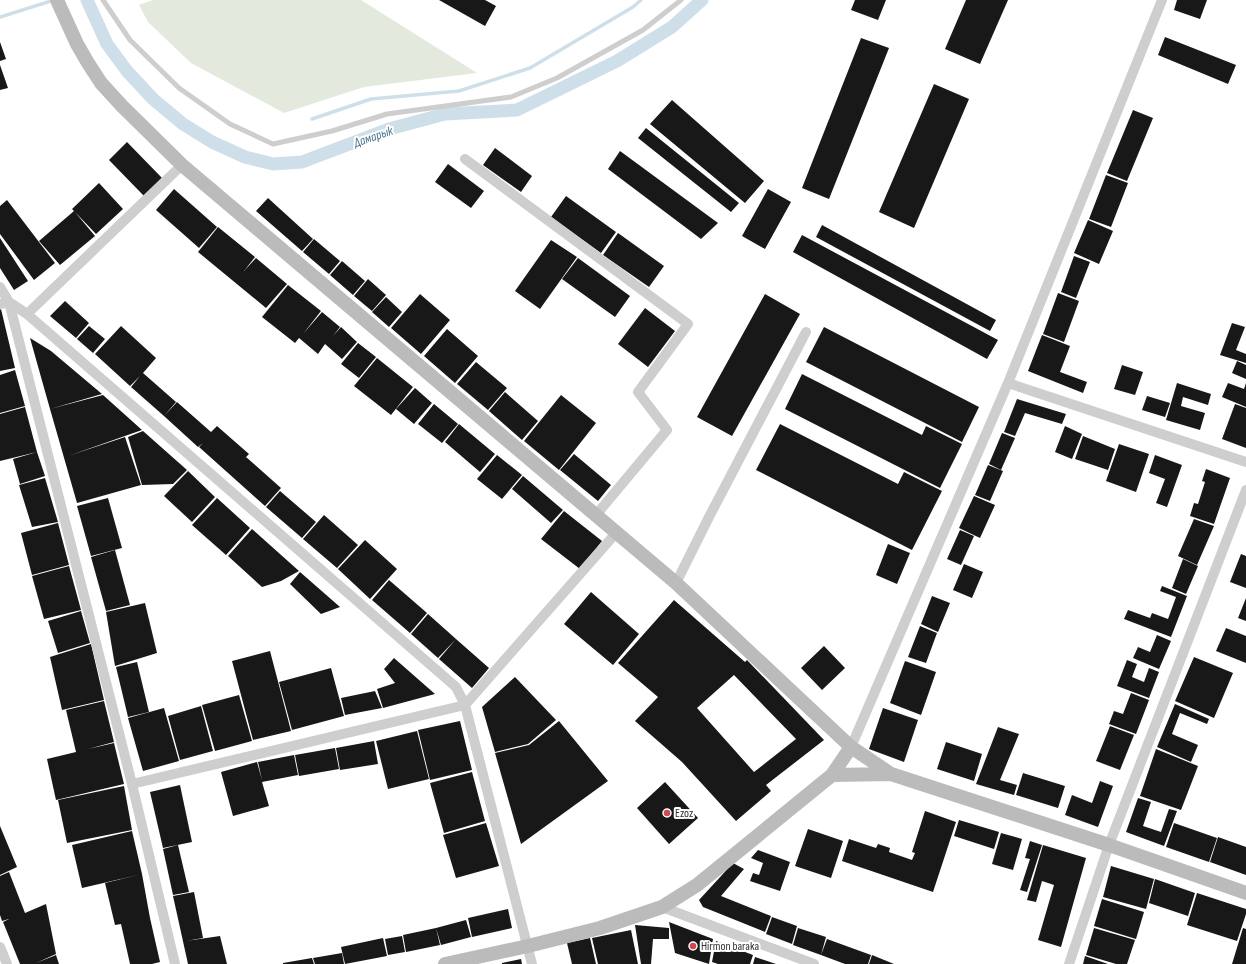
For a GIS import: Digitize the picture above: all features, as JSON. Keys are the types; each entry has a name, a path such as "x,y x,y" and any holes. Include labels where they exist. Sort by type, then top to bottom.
{"main road":[{"path":"58,3 88,63 102,83 122,106 182,165 676,583 851,747 891,774 1109,845 1246,893"},
{"path":"445,964 528,946 600,928 662,907 697,885 832,775 851,747"},
{"path":"832,775 891,774"}],"street":[{"path":"851,747 1008,383 1162,0"},
{"path":"465,159 688,324 638,392 667,430 596,515"},
{"path":"27,314 182,165"},
{"path":"0,287 132,784 175,964"},
{"path":"4,303 27,314 456,687 465,705 532,964"},
{"path":"676,583 806,332"},
{"path":"1008,383 1246,462"},
{"path":"1069,964 1109,845 1246,490"},
{"path":"132,784 465,705 616,533"},
{"path":"662,907 814,964"},
{"path":"0,947 7,964"}],"lane":[{"path":"103,0 130,40 179,88 230,124 273,144 332,132 387,114 511,97 557,78 643,30 681,0"}],"shaded area":[{"path":"153,0 361,0 477,73 364,87 284,113 191,63 148,22 139,5"}],"building":[{"path":"439,0 485,0 496,6 485,26"},
{"path":"855,0 886,0 878,20 851,10"},
{"path":"966,0 1008,0 980,64 945,49"},
{"path":"1177,0 1207,0 1200,19 1174,10"},
{"path":"1165,37 1236,65 1228,84 1158,55"},
{"path":"861,38 889,48 829,199 802,188"},
{"path":"0,42 6,59 0,61"},
{"path":"0,65 8,88 0,90"},
{"path":"934,84 969,99 914,228 879,212"},
{"path":"672,100 764,181 745,203 650,124"},
{"path":"1133,110 1153,118 1127,181 1107,173"},
{"path":"646,128 739,203 731,212 638,138"},
{"path":"127,142 162,178 144,196 109,160"},
{"path":"495,148 532,176 521,192 483,165"},
{"path":"620,151 718,223 701,239 608,169"},
{"path":"448,164 484,191 471,208 435,182"},
{"path":"1106,175 1128,183 1111,227 1089,219"},
{"path":"99,183 123,209 96,234 75,212 95,236 60,265 39,241 74,211 72,209"},
{"path":"174,189 217,227 199,248 156,210"},
{"path":"768,189 791,202 765,249 742,236"},
{"path":"566,196 616,232 601,253 551,217"},
{"path":"268,198 313,239 302,251 256,211"},
{"path":"7,200 55,263 34,280 0,234 0,206"},
{"path":"1088,220 1113,231 1099,264 1074,253"},
{"path":"822,225 996,320 990,331 816,237"},
{"path":"218,227 255,257 244,271 256,258 287,284 266,308 198,252"},
{"path":"618,233 664,266 649,287 603,255"},
{"path":"802,235 998,340 987,359 793,252"},
{"path":"0,238 28,281 14,290 0,268"},
{"path":"314,239 340,261 329,274 303,252"},
{"path":"551,240 577,257 540,309 515,291"},
{"path":"1074,256 1090,262 1076,298 1061,292"},
{"path":"578,258 630,296 615,317 562,279"},
{"path":"342,261 365,281 353,295 330,275"},
{"path":"368,279 386,295 372,311 354,296"},
{"path":"288,285 321,311 303,334 322,312 340,327 333,336 341,327 357,342 342,359 325,344 318,354 299,338 295,343 262,317"},
{"path":"1058,293 1079,301 1064,342 1043,334"},
{"path":"420,294 450,320 421,354 391,328"},
{"path":"765,294 800,314 732,436 697,417"},
{"path":"386,297 402,312 389,327 372,312"},
{"path":"65,301 89,323 76,338 50,316"},
{"path":"645,308 675,331 648,367 618,344"},
{"path":"1,309 15,368 0,371 0,310"},
{"path":"1232,323 1245,327 1236,350 1246,354 1246,363 1220,355"},
{"path":"89,326 105,339 93,353 77,339"},
{"path":"121,326 156,358 143,373 176,402 164,416 131,387 140,376 130,386 95,354"},
{"path":"824,327 979,407 962,442 806,362"},
{"path":"447,329 478,356 455,383 424,356"},
{"path":"1042,335 1070,346 1060,372 1087,382 1083,393 1028,371"},
{"path":"30,338 51,351 102,394 50,409"},
{"path":"358,343 376,357 359,378 341,364"},
{"path":"377,358 413,387 391,415 354,386"},
{"path":"1237,361 1246,365 1246,379 1232,373"},
{"path":"476,362 507,388 488,410 457,384"},
{"path":"1122,365 1143,372 1135,395 1114,389"},
{"path":"15,370 25,406 0,413 0,375"},
{"path":"802,374 922,435 926,426 962,444 940,488 785,409"},
{"path":"1177,383 1211,394 1208,405 1183,397 1181,406 1205,413 1200,430 1166,420"},
{"path":"1228,383 1244,389 1246,383 1246,407 1222,397"},
{"path":"415,388 432,403 414,424 396,409"},
{"path":"505,392 538,421 522,440 489,411"},
{"path":"103,395 142,430 68,456 125,437 141,485 77,503 50,409"},
{"path":"561,395 596,423 559,470 524,441"},
{"path":"1147,396 1170,403 1165,417 1142,410"},
{"path":"1017,399 1066,414 1062,424 1025,413 1015,436 1004,432"},
{"path":"177,402 211,432 217,426 249,454 246,457 281,488 265,506 199,447 203,443 198,447 164,416"},
{"path":"434,404 458,424 442,443 418,424"},
{"path":"1235,404 1246,408 1246,448 1222,439"},
{"path":"25,407 37,452 0,461 0,414"},
{"path":"459,424 495,454 480,472 445,442"},
{"path":"780,424 898,484 904,472 942,491 912,550 756,470"},
{"path":"1065,426 1082,434 1072,459 1055,452"},
{"path":"143,431 187,470 173,484 142,485 128,437"},
{"path":"1002,433 1015,438 1001,470 989,464"},
{"path":"1083,436 1115,449 1108,470 1075,459"},
{"path":"1119,444 1149,454 1136,492 1106,481"},
{"path":"37,452 45,476 20,484 13,459"},
{"path":"574,454 611,485 598,501 560,470"},
{"path":"497,455 522,475 502,499 477,479"},
{"path":"1155,455 1182,465 1167,507 1156,503 1165,479 1149,473"},
{"path":"988,465 1003,471 990,501 975,495"},
{"path":"1206,469 1230,478 1214,524 1190,516 1194,503 1198,504 1205,482 1202,481"},
{"path":"188,471 215,497 192,522 164,496"},
{"path":"523,476 563,510 551,523 512,489"},
{"path":"45,478 58,522 32,527 19,485"},
{"path":"280,491 316,522 302,538 266,507"},
{"path":"974,496 995,505 980,538 959,528"},
{"path":"108,498 122,548 91,556 77,506"},
{"path":"217,498 250,528 226,555 192,525"},
{"path":"564,511 602,541 580,569 541,539"},
{"path":"324,515 358,545 337,568 303,539"},
{"path":"1194,519 1214,526 1197,565 1178,556"},
{"path":"58,523 69,565 32,575 21,533"},
{"path":"252,529 299,571 281,581 262,587 228,556"},
{"path":"960,530 974,536 961,565 947,559"},
{"path":"365,540 397,569 370,599 338,569"},
{"path":"888,544 910,553 897,584 876,575"},
{"path":"115,550 130,605 106,611 91,557"},
{"path":"1241,554 1246,556 1246,588 1230,582"},
{"path":"1183,559 1198,566 1186,594 1172,588"},
{"path":"964,564 983,572 972,598 953,590"},
{"path":"69,566 81,610 44,619 32,576"},
{"path":"300,572 340,607 321,614 290,584"},
{"path":"389,580 427,613 410,633 372,600"},
{"path":"1162,586 1187,596 1171,637 1124,619 1128,610 1150,618 1152,613 1168,619 1176,597 1160,591"},
{"path":"591,592 639,634 613,665 564,624"},
{"path":"932,596 950,603 938,632 921,624"},
{"path":"1246,598 1246,621 1238,618"},
{"path":"674,600 745,662 747,660 824,740 766,785 771,791 736,821 682,762 635,721 658,697 618,663","holes":["734,675 796,739 754,772 697,708"]},
{"path":"145,603 157,653 115,666 106,612"},
{"path":"81,611 90,643 58,653 48,621"},
{"path":"428,614 456,639 438,658 411,634"},
{"path":"920,626 937,633 926,663 908,657"},
{"path":"1226,628 1246,636 1246,663 1216,651"},
{"path":"1157,635 1171,641 1159,669 1133,658 1138,647 1150,652"},
{"path":"456,639 489,668 472,688 439,659"},
{"path":"91,644 104,700 62,710 50,657"},
{"path":"824,646 845,668 822,690 801,668"},
{"path":"270,651 291,731 253,740 232,661"},
{"path":"1194,657 1233,673 1214,718 1175,701"},
{"path":"394,658 435,694 383,708 377,689 395,683 384,669"},
{"path":"1127,660 1137,664 1132,677 1144,682 1149,668 1159,672 1149,698 1117,686"},
{"path":"905,661 936,672 921,715 890,703"},
{"path":"137,662 149,712 128,717 116,667"},
{"path":"331,668 344,716 292,730 279,682"},
{"path":"515,677 556,720 528,744 495,752 482,707"},
{"path":"375,691 382,708 345,715 341,698"},
{"path":"1131,693 1149,700 1136,734 1109,724 1114,711 1123,714"},
{"path":"239,695 252,741 215,751 202,705"},
{"path":"104,701 114,742 88,749 114,743 124,784 56,800 47,759 76,752 66,710"},
{"path":"1175,704 1209,719 1207,724 1180,713 1172,734 1198,745 1191,762 1157,747"},
{"path":"201,706 213,751 180,760 168,716"},
{"path":"164,708 179,761 143,771 128,718"},
{"path":"883,708 918,720 904,762 869,749"},
{"path":"460,721 472,770 430,780 418,730"},
{"path":"559,721 608,781 521,844 495,753 529,745"},
{"path":"1110,726 1134,735 1120,770 1096,761"},
{"path":"998,727 1019,734 1000,780 1017,785 1014,795 976,784"},
{"path":"417,731 429,779 388,789 376,741"},
{"path":"374,741 378,764 340,770 336,748"},
{"path":"946,742 982,754 974,781 937,769"},
{"path":"335,748 339,769 299,776 295,755"},
{"path":"1156,749 1198,766 1181,810 1140,796"},
{"path":"294,755 298,775 262,782 269,806 233,816 221,772 257,762 262,780 258,762"},
{"path":"472,772 485,821 444,833 430,783"},
{"path":"1023,773 1065,786 1058,808 1016,795"},
{"path":"1100,781 1113,786 1098,827 1065,815 1072,795 1092,803"},
{"name":"Ezoz","path":"665,782 698,818 669,844 637,808"},
{"path":"180,785 192,842 163,848 150,792"},
{"path":"124,786 132,830 67,843 58,800"},
{"path":"1138,798 1151,802 1143,826 1161,832 1169,809 1177,811 1164,846 1126,832"},
{"path":"925,811 956,822 933,892 842,861 849,839 876,848 878,844 890,848 889,852 912,860 915,853 912,852"},
{"path":"959,820 999,832 994,849 954,836"},
{"path":"486,823 499,866 456,878 443,835"},
{"path":"1174,823 1217,838 1209,862 1166,847"},
{"path":"0,826 17,867 0,875"},
{"path":"808,829 843,841 831,878 795,866"},
{"path":"132,831 142,874 82,888 72,845"},
{"path":"1001,833 1022,839 1013,870 992,864"},
{"path":"1218,837 1246,847 1246,875 1210,862"},
{"path":"1030,841 1042,845 1027,892 1020,890 1030,859 1025,858"},
{"path":"178,845 189,892 173,895 163,849"},
{"path":"1043,845 1086,858 1061,947 1038,940 1054,885 1042,881 1036,902 1027,900"},
{"path":"758,850 790,862 780,891 750,881 753,873 759,875 763,863 751,858"},
{"path":"733,863 744,869 721,896 771,916 765,932 703,907 699,900"},
{"path":"1111,866 1154,879 1146,909 1103,897"},
{"path":"9,872 25,913 46,904 56,954 36,963 56,955 59,964 20,964 3,922 9,919 2,921 0,915 0,876"},
{"path":"142,874 160,962 152,964 130,964 121,924 115,925 105,883"},
{"path":"1155,879 1195,893 1188,916 1149,903"},
{"path":"194,892 203,938 186,941 220,936 227,964 188,964 173,896"},
{"path":"1197,893 1246,909 1246,914 1237,941 1187,925"},
{"path":"1102,899 1144,912 1136,939 1094,926"},
{"path":"508,909 512,928 472,937 468,918"},
{"path":"772,917 797,926 792,944 766,934"},
{"path":"466,920 471,937 441,945 436,928"},
{"name":"Hirmon baraka","path":"669,922 713,939 709,964 675,953"},
{"path":"635,925 669,928 669,939 653,939 651,964 641,964"},
{"path":"436,928 440,945 406,952 403,935"},
{"path":"798,928 826,937 821,955 793,945"},
{"path":"1094,928 1135,940 1127,964 1116,964 1086,955"},
{"path":"1243,928 1246,929 1246,964 1232,964"},
{"path":"631,930 638,964 598,964 592,938"},
{"path":"402,936 405,952 388,955 385,939"},
{"path":"383,938 387,956 345,964 341,947"},
{"path":"590,938 596,964 572,964 567,943"},
{"path":"827,939 871,955 868,964 845,964 821,955"},
{"path":"716,941 753,955 750,964 718,964 712,962"},
{"path":"342,953 344,964 315,964 313,958"},
{"path":"872,955 894,964 869,964"},
{"path":"1085,956 1108,964 1083,964"},
{"path":"755,957 776,964 753,964"},
{"path":"312,958 314,964 283,964 283,963"},
{"path":"521,959 522,964 502,964 502,963"}],"waterway":[{"path":"0,17 54,0"},
{"name":"Дамарык","path":"87,0 107,44 127,71 153,99 183,124 212,142 245,157 273,164 302,162 389,129 445,114 517,110 617,61 672,27 702,0"},
{"path":"312,119 371,99 459,91 530,68 633,7 641,0"}],"place":[{"name":"Ezoz","path":"667,813"},
{"name":"Hirmon baraka","path":"693,946"}]}
